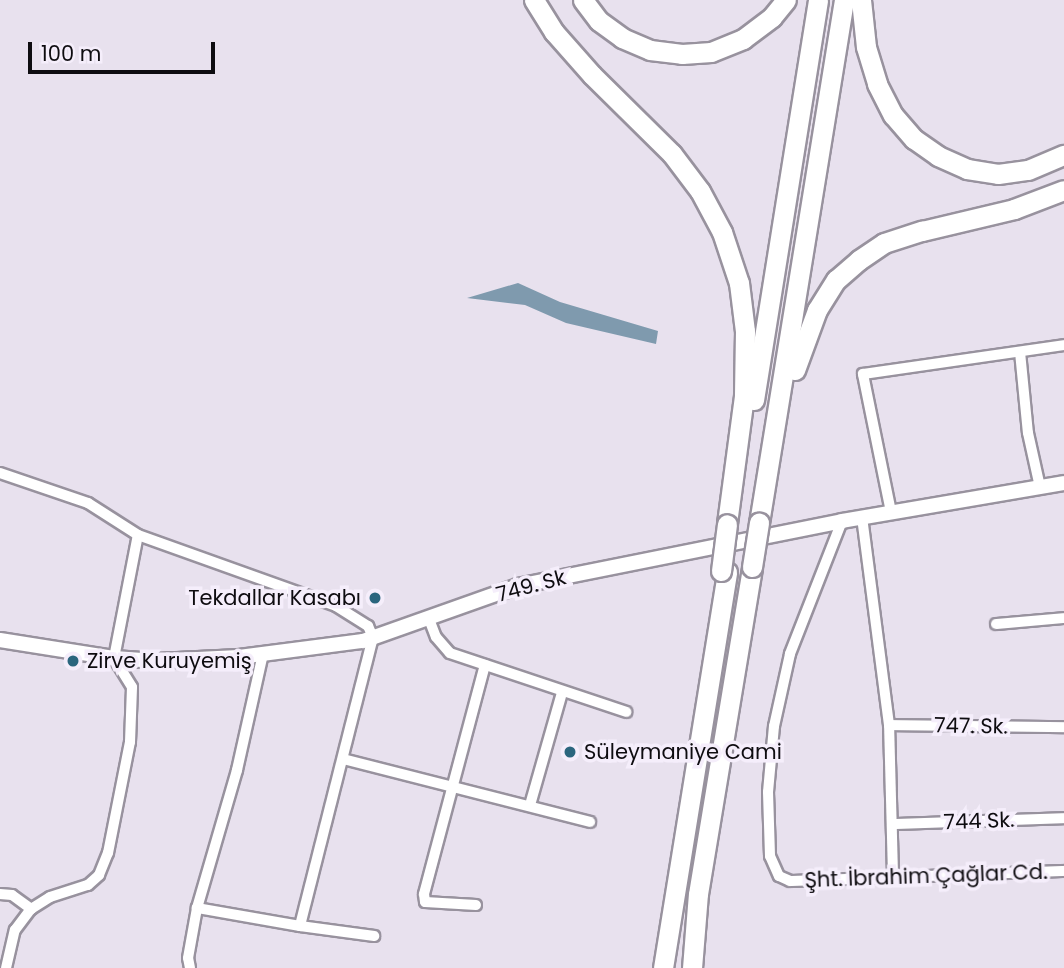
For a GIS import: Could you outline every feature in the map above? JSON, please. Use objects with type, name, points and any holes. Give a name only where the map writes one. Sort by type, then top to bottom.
[{"type":"highway","points":[[534,0],[554,32],[592,75],[672,154],[700,191],[722,232],[739,283],[745,331],[744,396],[730,525],[663,968]]},
{"type":"highway","points":[[583,0],[599,21],[622,38],[650,50],[682,54],[711,52],[743,39],[772,17],[786,0]]},
{"type":"highway","points":[[730,525],[818,0]]},
{"type":"highway","points":[[692,968],[698,894],[844,0]]},
{"type":"highway","points":[[861,0],[866,47],[877,84],[893,115],[914,139],[938,156],[967,169],[998,174],[1028,170],[1064,155]]},
{"type":"highway","points":[[760,517],[801,346],[817,310],[836,280],[884,243],[1014,209],[1064,190]]},
{"type":"street","points":[[891,512],[863,374],[1064,345]]},
{"type":"street","points":[[1020,352],[1028,433],[1040,486]]},
{"type":"street","points":[[0,472],[88,503],[138,535],[336,606],[368,626],[373,637],[300,926]]},
{"type":"street","name":"749. Sk","points":[[0,640],[114,658],[156,661],[263,654],[373,637],[518,586],[862,517],[1064,483]]},
{"type":"street","points":[[862,517],[889,730],[894,824],[893,875]]},
{"type":"street","name":"Şht. İbrahim Çağlar Cd.","points":[[842,521],[790,654],[774,726],[768,792],[770,856],[779,876],[790,881],[893,875],[1064,871]]},
{"type":"street","points":[[6,968],[15,930],[31,909],[50,897],[88,886],[99,876],[108,853],[130,742],[132,687],[114,658],[138,535]]},
{"type":"street","points":[[996,624],[1064,618]]},
{"type":"street","points":[[429,619],[436,637],[450,653],[562,693],[626,712]]},
{"type":"street","points":[[190,968],[188,958],[197,908],[237,770],[263,654]]},
{"type":"street","points":[[476,905],[425,902],[424,894],[485,665]]},
{"type":"street","points":[[530,805],[562,693]]},
{"type":"street","name":"747. Sk.","points":[[889,730],[1064,727]]},
{"type":"street","points":[[343,758],[590,822]]},
{"type":"street","name":"744 Sk.","points":[[894,824],[1064,818]]},
{"type":"street","points":[[0,894],[12,895],[31,909]]},
{"type":"street","points":[[197,908],[374,936]]},
{"type":"water","points":[[518,283],[560,302],[658,331],[656,344],[566,323],[525,305],[467,298]]},
{"type":"place","name":"Tekdallar Kasabı","points":[[375,598]]},
{"type":"place","name":"Zirve Kuruyemiş","points":[[73,661]]},
{"type":"place","name":"Süleymaniye Cami","points":[[570,752]]}]
